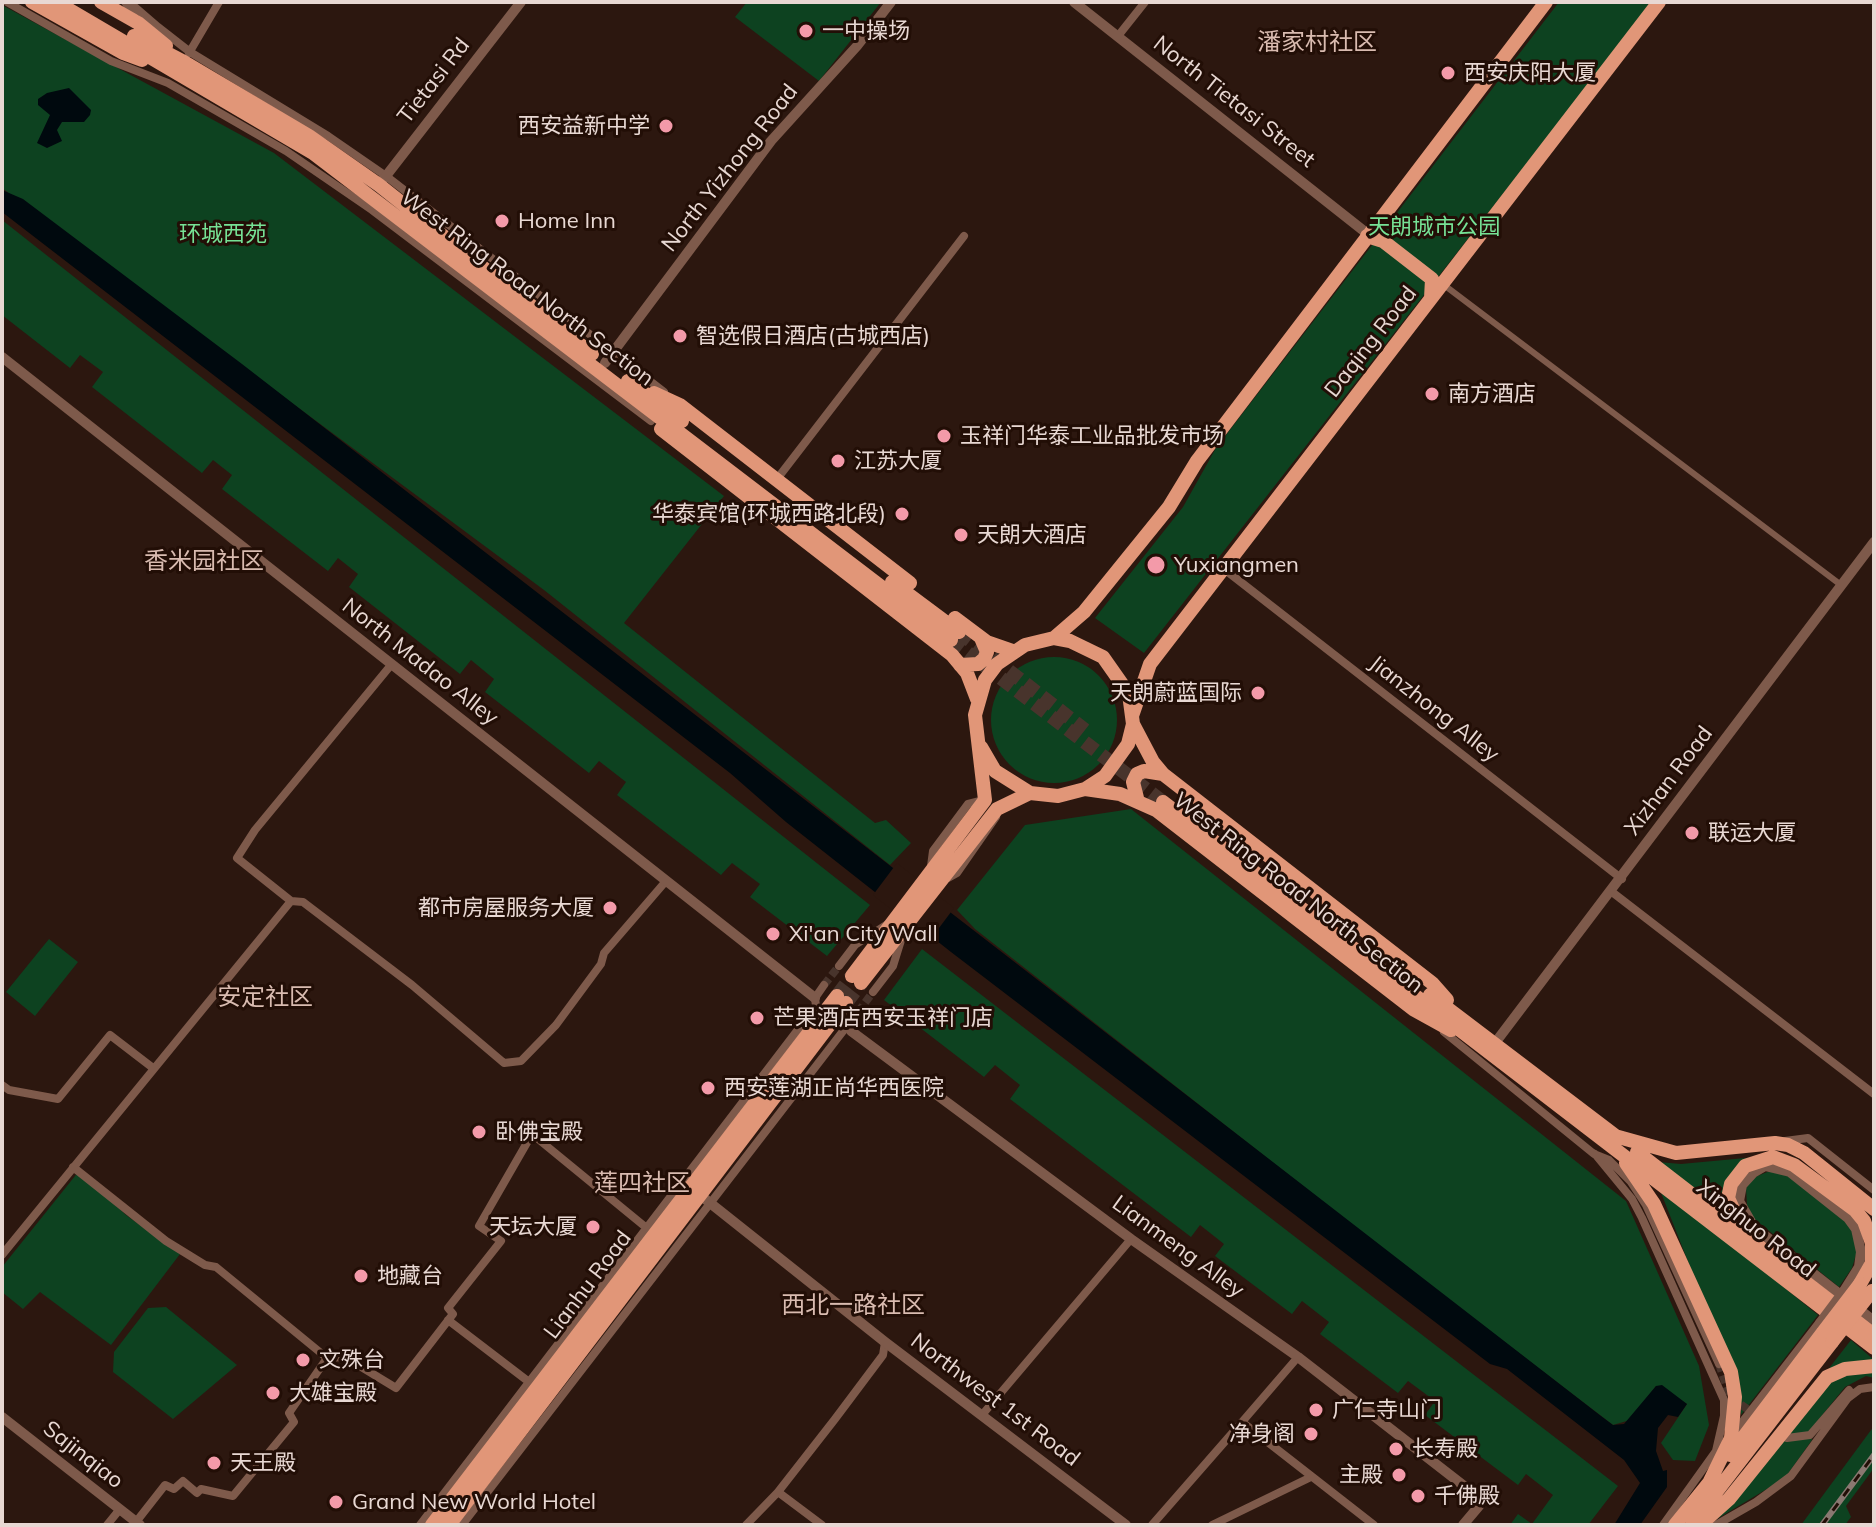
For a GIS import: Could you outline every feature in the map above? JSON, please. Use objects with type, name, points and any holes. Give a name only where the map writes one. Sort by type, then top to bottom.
[{"type":"main road","points":[[32,2],[123,53],[180,67]]},
{"type":"main road","name":"West Ring Road North Section","points":[[56,2],[309,136],[382,180],[609,358],[628,387]]},
{"type":"main road","name":"West Ring Road North Section","points":[[74,2],[313,153],[955,636]]},
{"type":"main road","points":[[987,810],[975,715],[977,699],[997,664],[1013,651],[1054,638],[1084,612],[1169,507],[1197,461],[1546,2]]},
{"type":"main road","name":"Daqing Road","points":[[1132,720],[1150,664],[1659,2]]},
{"type":"main road","points":[[105,3],[138,23],[180,67]]},
{"type":"main road","points":[[1371,231],[1384,232],[1441,275],[1453,272]]},
{"type":"main road","points":[[1371,231],[1432,279],[1434,291],[1427,306]]},
{"type":"main road","points":[[628,387],[680,405],[981,638],[1013,651]]},
{"type":"main road","points":[[628,387],[651,421],[952,655],[977,699]]},
{"type":"main road","points":[[960,665],[978,664],[984,659],[987,652],[981,638]]},
{"type":"main road","points":[[981,747],[1006,780],[1030,793],[1058,796],[1085,789],[1105,776],[1121,758],[1132,720],[1129,694],[1123,679],[1103,657],[1088,647],[1054,638]]},
{"type":"main road","name":"West Ring Road North Section","points":[[1132,720],[1153,762],[1163,774],[1432,983],[1463,1018]]},
{"type":"main road","points":[[1138,802],[1133,782],[1137,774],[1144,771],[1163,774]]},
{"type":"main road","name":"West Ring Road North Section","points":[[1085,789],[1120,794],[1156,810],[1427,1019],[1479,1044]]},
{"type":"main road","points":[[862,984],[899,925],[987,810],[1030,793]]},
{"type":"main road","name":"West Ring Road North Section","points":[[1165,798],[1463,1018],[1613,1140],[1584,1124],[1479,1044],[1165,798]]},
{"type":"main road","name":"Lianhu Road","points":[[449,1525],[847,1003]]},
{"type":"main road","points":[[1613,1140],[1676,1153],[1775,1143],[1804,1153],[1874,1209]]},
{"type":"main road","points":[[1613,1140],[1654,1204],[1731,1372],[1735,1397],[1731,1438],[1711,1479]]},
{"type":"main road","name":"Xinghuo Road","points":[[1613,1140],[1744,1233],[1874,1335]]},
{"type":"main road","name":"Xinghuo Road","points":[[1613,1140],[1874,1348]]},
{"type":"main road","points":[[1675,1525],[1825,1332],[1869,1287],[1872,1243],[1864,1221],[1855,1210],[1794,1165],[1773,1157],[1745,1166],[1731,1184],[1728,1198],[1744,1233]]},
{"type":"main road","name":"Lianhu Road","points":[[432,1525],[533,1385],[651,1231],[700,1196]]},
{"type":"main road","points":[[1696,1523],[1825,1332]]},
{"type":"main road","points":[[1696,1523],[1729,1499],[1827,1377],[1845,1369],[1874,1366]]},
{"type":"street","points":[[7,2],[125,68],[180,67]]},
{"type":"street","points":[[127,2],[138,23],[158,27]]},
{"type":"street","points":[[127,2],[158,27],[180,67],[268,139],[327,178],[651,421]]},
{"type":"street","points":[[180,67],[219,2]]},
{"type":"street","name":"Tietasi Rd","points":[[382,180],[521,2]]},
{"type":"street","name":"North Yizhong Road","points":[[609,358],[771,141],[857,46],[891,2]]},
{"type":"street","name":"North Tietasi Street","points":[[1074,2],[1371,231]]},
{"type":"street","points":[[1118,36],[1145,2]]},
{"type":"street","points":[[777,479],[964,236]]},
{"type":"street","points":[[1444,285],[1841,585]]},
{"type":"street","name":"North Madao Alley","points":[[2,357],[815,998]]},
{"type":"street","points":[[609,358],[680,405]]},
{"type":"street","name":"Xizhan Road","points":[[1495,1043],[1874,542]]},
{"type":"street","name":"Jianzhong Alley","points":[[1224,569],[1622,879]]},
{"type":"street","points":[[391,665],[255,830],[237,858],[291,901],[303,902],[412,985],[504,1063],[521,1061],[556,1025],[601,964],[604,953],[666,881]]},
{"type":"street","points":[[935,878],[957,873],[996,822],[987,810]]},
{"type":"street","points":[[1612,892],[1874,1094]]},
{"type":"street","points":[[2,1255],[291,901]]},
{"type":"street","points":[[839,966],[855,945],[899,925]]},
{"type":"street","points":[[73,1167],[166,1241],[205,1265],[216,1267],[327,1358],[345,1357],[396,1388],[453,1314],[448,1308],[501,1241],[479,1226],[532,1134],[651,1231],[816,1006],[815,998],[824,985]]},
{"type":"street","points":[[462,1525],[700,1196],[851,1027],[847,1003]]},
{"type":"street","points":[[1427,1019],[1556,1120],[1594,1154],[1632,1199],[1720,1385],[1724,1416],[1711,1479]]},
{"type":"street","name":"Lianmeng Alley","points":[[851,1027],[1131,1239],[1298,1357],[1479,1500],[1479,1506],[1463,1525]]},
{"type":"street","points":[[2,1085],[9,1090],[58,1099],[110,1035],[153,1068]]},
{"type":"street","points":[[1556,1120],[1584,1124]]},
{"type":"street","points":[[1775,1143],[1808,1138],[1874,1190]]},
{"type":"street","points":[[1594,1154],[1609,1160],[1646,1205],[1719,1364]]},
{"type":"street","points":[[1731,1438],[1825,1332],[1844,1291],[1859,1267],[1861,1252],[1860,1240],[1848,1218],[1790,1172],[1765,1166],[1753,1173],[1742,1185],[1739,1201],[1754,1227],[1874,1321]]},
{"type":"street","name":"Northwest 1st Road","points":[[700,1196],[885,1342],[1126,1525]]},
{"type":"street","points":[[982,1415],[1131,1239]]},
{"type":"street","points":[[420,1525],[533,1385],[448,1320]]},
{"type":"street","points":[[746,1525],[778,1492],[883,1355],[885,1342]]},
{"type":"street","points":[[1152,1525],[1298,1357]]},
{"type":"street","points":[[138,1523],[165,1485],[174,1489],[183,1481],[197,1493],[201,1489],[233,1496],[294,1422],[289,1413],[327,1358]]},
{"type":"street","points":[[1787,1438],[1810,1435],[1840,1397],[1853,1387],[1874,1384]]},
{"type":"street","points":[[1716,1525],[1756,1502],[1791,1476],[1848,1398],[1874,1384]]},
{"type":"street","name":"Sajinqiao","points":[[2,1417],[138,1523]]},
{"type":"street","points":[[1242,1422],[1374,1525]]},
{"type":"street","points":[[1663,1525],[1716,1451]]},
{"type":"street","points":[[1212,1525],[1311,1477]]},
{"type":"street","points":[[778,1492],[818,1524]]},
{"type":"street","points":[[107,1525],[120,1509]]},
{"type":"green space","name":"一中操场","points":[[747,2],[881,2],[819,81],[735,17]]},
{"type":"green space","name":"天朗城市公园","points":[[1559,2],[1653,2],[1144,653],[1095,618],[1183,507],[1216,448]]},
{"type":"green space","name":"环城西苑","points":[[2,5],[274,153],[724,496],[624,623],[875,823],[886,820],[911,843],[890,865],[544,590],[2,188]]},
{"type":"green space","points":[[2,220],[870,905],[827,956],[750,897],[760,884],[732,863],[721,875],[617,795],[626,782],[599,761],[589,773],[485,692],[494,679],[471,660],[460,674],[349,587],[358,574],[338,558],[328,571],[222,489],[232,475],[213,460],[202,473],[92,387],[103,372],[80,355],[70,368],[2,315]]},
{"type":"green space","points":[[1054,657],[1078,662],[1098,676],[1112,696],[1117,720],[1112,744],[1098,764],[1078,778],[1054,783],[1030,778],[1010,764],[996,744],[991,720],[996,696],[1010,676],[1030,662]]},
{"type":"green space","points":[[1131,809],[1626,1201],[1699,1366],[1709,1425],[1695,1461],[1673,1460],[1661,1443],[1687,1404],[1656,1386],[1630,1420],[1613,1425],[975,929],[957,910],[1025,825]]},
{"type":"green space","points":[[49,939],[78,962],[35,1016],[6,992]]},
{"type":"green space","points":[[922,949],[1618,1486],[1588,1525],[1510,1525],[1518,1514],[1532,1524],[1553,1495],[1526,1474],[1518,1485],[1425,1415],[1435,1401],[1408,1381],[1398,1393],[1320,1334],[1329,1322],[1302,1301],[1292,1314],[1215,1256],[1224,1244],[1200,1225],[1191,1237],[1010,1099],[1020,1085],[995,1065],[984,1077],[884,1000]]},
{"type":"green space","points":[[1767,1156],[1728,1178],[1721,1194],[1726,1214],[1658,1162],[1681,1164]]},
{"type":"green space","points":[[79,1171],[126,1215],[180,1254],[111,1345],[40,1292],[23,1309],[2,1292],[2,1267]]},
{"type":"green space","points":[[1770,1171],[1788,1176],[1846,1222],[1855,1234],[1858,1248],[1852,1268],[1839,1287],[1753,1218],[1747,1205],[1746,1188],[1752,1178]]},
{"type":"green space","points":[[1658,1185],[1818,1315],[1741,1415],[1741,1397]]},
{"type":"green space","points":[[166,1307],[237,1365],[173,1419],[113,1372],[114,1352],[148,1308]]},
{"type":"green space","points":[[1851,1340],[1874,1360],[1874,1378],[1866,1376],[1845,1387],[1811,1429],[1812,1440],[1785,1478],[1707,1525]]},
{"type":"green space","points":[[1874,1426],[1874,1468],[1846,1506],[1851,1517],[1845,1525],[1801,1525]]},
{"type":"shaded area","points":[[69,88],[91,110],[90,115],[84,122],[62,122],[57,130],[62,141],[47,148],[37,143],[50,115],[38,105],[38,99],[47,93]]},
{"type":"shaded area","points":[[2,190],[23,199],[242,364],[1613,1425],[1624,1424],[1656,1386],[1662,1385],[1687,1404],[1678,1417],[1668,1415],[1658,1428],[1656,1451],[1663,1471],[1667,1470],[1667,1487],[1640,1525],[1614,1525],[1640,1483],[1624,1460],[1507,1369],[1490,1364],[951,952],[786,822],[730,773],[2,212]]},
{"type":"pier","points":[[897,863],[954,908],[930,940],[873,895]]},
{"type":"tunnel","points":[[959,632],[1085,730]]},
{"type":"tunnel","points":[[951,640],[1163,802]]},
{"type":"tunnel","points":[[824,985],[839,966]]},
{"type":"tunnel","points":[[837,996],[852,976]]},
{"type":"tunnel","points":[[846,1003],[861,983]]},
{"type":"tunnel","points":[[858,1012],[873,992]]},
{"type":"tunnel","points":[[1719,1364],[1730,1397],[1753,1413]]},
{"type":"railway","points":[[1822,1525],[1874,1455]]},
{"type":"place","name":"一中操场","points":[[806,31]]},
{"type":"place","name":"西安庆阳大厦","points":[[1448,73]]},
{"type":"place","name":"西安益新中学","points":[[666,126]]},
{"type":"place","name":"Home Inn","points":[[502,221]]},
{"type":"place","name":"智选假日酒店(古城西店)","points":[[680,336]]},
{"type":"place","name":"南方酒店","points":[[1432,394]]},
{"type":"place","name":"玉祥门华泰工业品批发市场","points":[[944,436]]},
{"type":"place","name":"江苏大厦","points":[[838,461]]},
{"type":"place","name":"华泰宾馆(环城西路北段)","points":[[902,514]]},
{"type":"place","name":"天朗大酒店","points":[[961,535]]},
{"type":"place","name":"Yuxiangmen","points":[[1156,565]]},
{"type":"place","name":"天朗蔚蓝国际","points":[[1258,693]]},
{"type":"place","name":"联运大厦","points":[[1692,833]]},
{"type":"place","name":"都市房屋服务大厦","points":[[610,908]]},
{"type":"place","name":"Xi'an City Wall","points":[[773,934]]},
{"type":"place","name":"芒果酒店西安玉祥门店","points":[[757,1018]]},
{"type":"place","name":"西安莲湖正尚华西医院","points":[[708,1088]]},
{"type":"place","name":"卧佛宝殿","points":[[479,1132]]},
{"type":"place","name":"天坛大厦","points":[[593,1227]]},
{"type":"place","name":"地藏台","points":[[361,1276]]},
{"type":"place","name":"文殊台","points":[[303,1360]]},
{"type":"place","name":"大雄宝殿","points":[[273,1393]]},
{"type":"place","name":"广仁寺山门","points":[[1316,1410]]},
{"type":"place","name":"净身阁","points":[[1311,1434]]},
{"type":"place","name":"长寿殿","points":[[1396,1449]]},
{"type":"place","name":"天王殿","points":[[214,1463]]},
{"type":"place","name":"主殿","points":[[1399,1475]]},
{"type":"place","name":"千佛殿","points":[[1418,1496]]},
{"type":"place","name":"Grand New World Hotel","points":[[336,1502]]},
{"type":"district","name":"潘家村社区","points":[[1317,43]]},
{"type":"district","name":"香米园社区","points":[[204,562]]},
{"type":"district","name":"安定社区","points":[[265,998]]},
{"type":"district","name":"莲四社区","points":[[642,1184]]},
{"type":"district","name":"西北一路社区","points":[[853,1306]]}]
